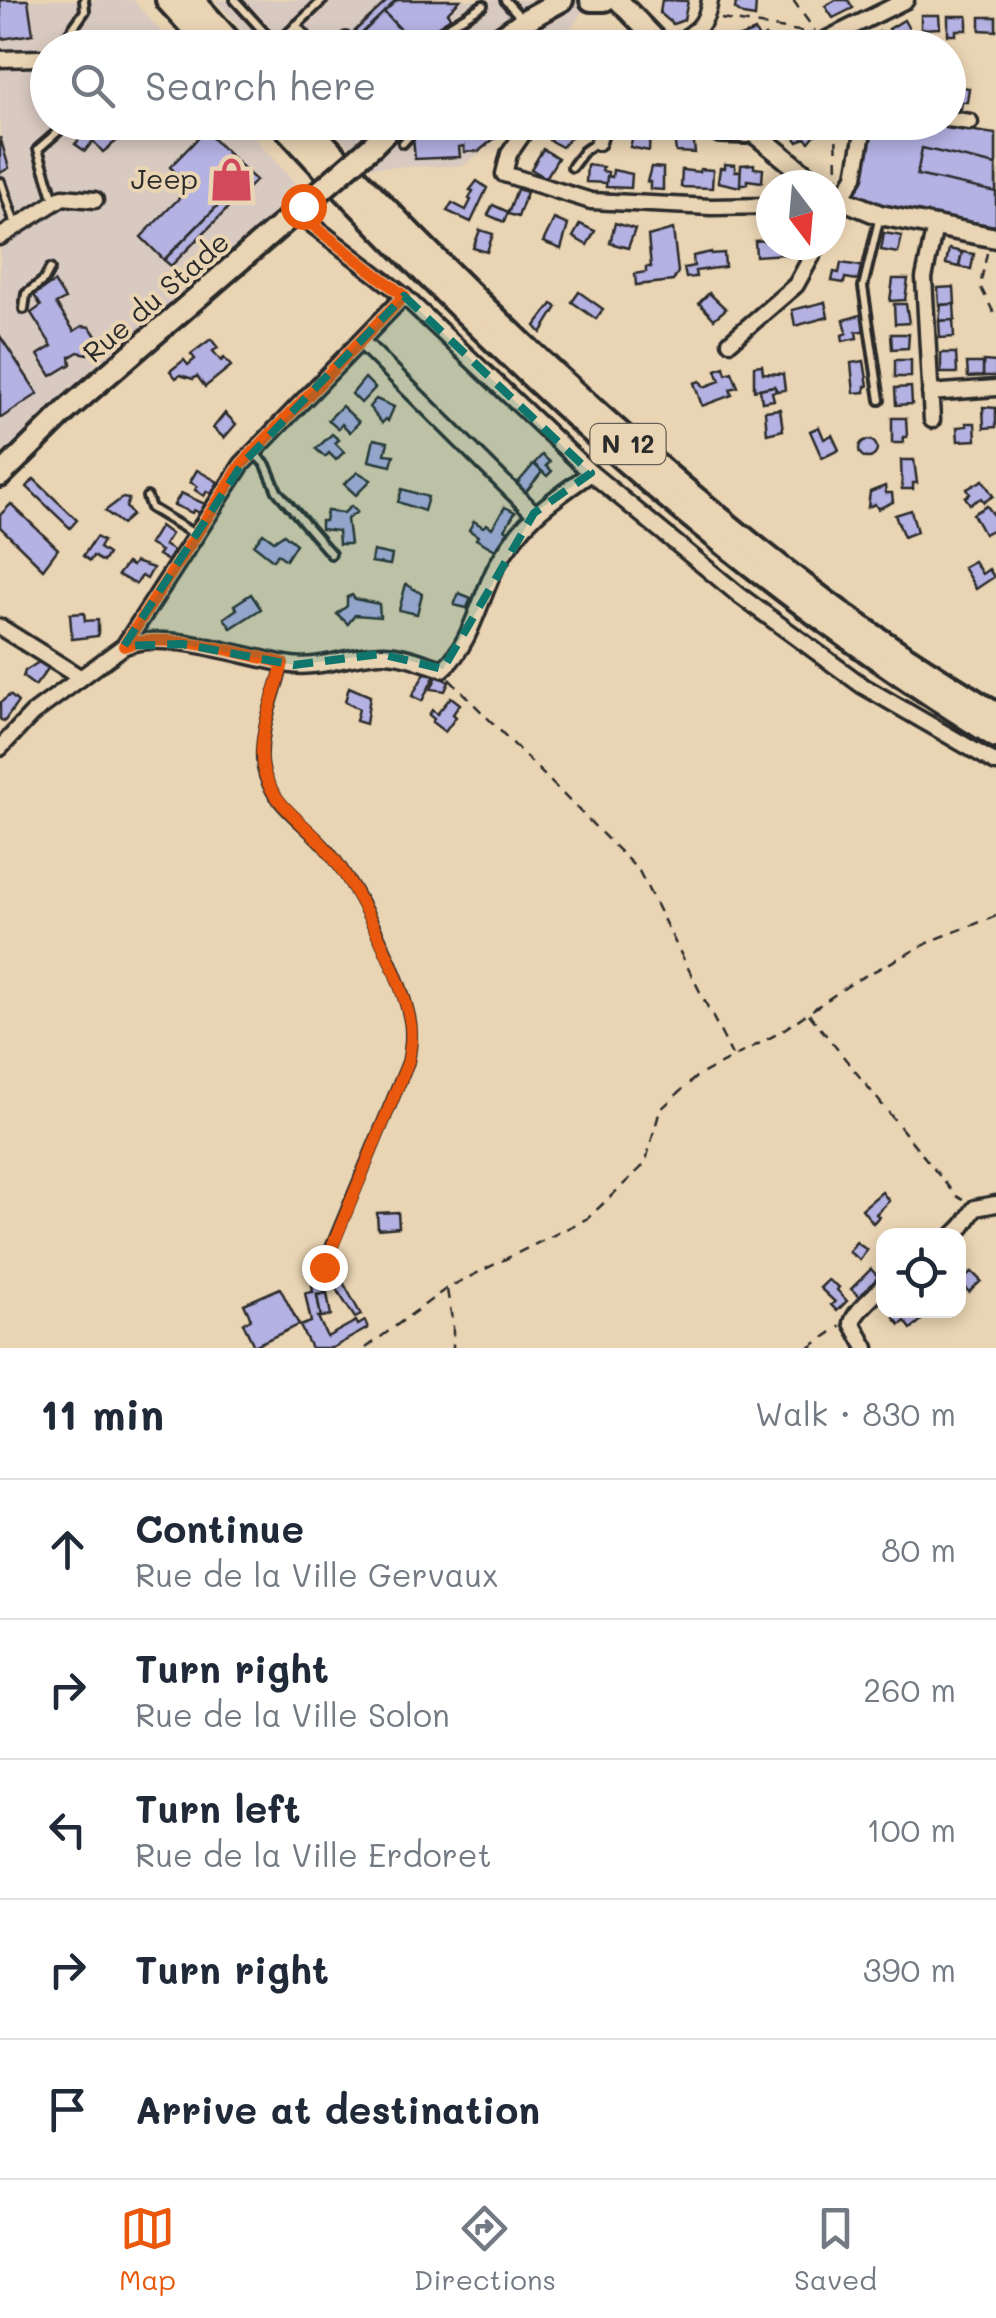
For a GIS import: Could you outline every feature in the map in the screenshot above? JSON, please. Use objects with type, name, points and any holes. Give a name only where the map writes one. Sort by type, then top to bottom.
[{"type":"highway","points":[[168,0],[196,30]]},
{"type":"highway","points":[[192,0],[219,30]]},
{"type":"highway","name":"N 12","points":[[298,140],[474,324],[617,456],[788,595],[996,736]]},
{"type":"highway","name":"N 12","points":[[320,140],[437,263],[635,450],[828,604],[996,715]]},
{"type":"main road","points":[[518,30],[562,0]]},
{"type":"main road","points":[[591,0],[605,0]]},
{"type":"main road","name":"Rue du Stade","points":[[0,476],[69,408],[372,146],[384,140]]},
{"type":"street","points":[[618,0],[648,30]]},
{"type":"street","points":[[697,30],[708,18],[710,0]]},
{"type":"street","points":[[845,30],[906,0]]},
{"type":"street","points":[[0,59],[30,56]]},
{"type":"street","points":[[966,121],[970,122]]},
{"type":"street","points":[[519,140],[509,154],[504,174],[591,201],[756,206]]},
{"type":"street","points":[[768,140],[801,170]]},
{"type":"street","points":[[846,187],[855,176],[862,140]]},
{"type":"street","points":[[0,237],[63,197],[95,200]]},
{"type":"street","points":[[846,206],[993,238]]},
{"type":"street","points":[[300,209],[404,296],[591,473],[726,584],[863,686],[996,764]]},
{"type":"street","points":[[932,420],[924,278],[934,226]]},
{"type":"street","points":[[730,342],[796,285],[810,260]]},
{"type":"street","points":[[124,646],[242,464],[404,296]]},
{"type":"street","points":[[361,341],[534,513]]},
{"type":"street","points":[[930,392],[996,388]]},
{"type":"street","points":[[0,748],[32,714],[124,646],[140,640],[294,666],[345,662],[380,654],[442,669],[462,644],[499,562],[534,513],[591,473]]},
{"type":"street","points":[[0,628],[80,678]]},
{"type":"street","points":[[961,1228],[974,1208],[996,1204]]},
{"type":"street","points":[[866,1348],[852,1324],[853,1317],[876,1294]]},
{"type":"lane","points":[[72,30],[85,11],[84,0]]},
{"type":"lane","points":[[235,0],[262,30]]},
{"type":"lane","points":[[291,30],[323,0]]},
{"type":"lane","points":[[504,0],[513,30]]},
{"type":"lane","points":[[444,30],[483,5]]},
{"type":"lane","points":[[296,25],[301,30]]},
{"type":"lane","points":[[48,140],[38,149],[55,202]]},
{"type":"lane","points":[[572,168],[584,150],[598,142]]},
{"type":"lane","points":[[0,182],[16,227]]},
{"type":"lane","points":[[880,215],[863,287],[880,400]]},
{"type":"lane","points":[[24,309],[26,294],[44,280],[50,269]]},
{"type":"lane","points":[[254,452],[266,465],[277,491],[331,554]]},
{"type":"lane","points":[[147,497],[151,508],[196,534]]},
{"type":"lane","points":[[283,663],[262,746],[264,769],[281,804],[326,848],[356,894],[404,999],[412,1032],[402,1078],[324,1267]]},
{"type":"path","points":[[793,0],[815,30]]},
{"type":"path","points":[[708,18],[790,30]]},
{"type":"path","points":[[834,170],[835,140]]},
{"type":"path","points":[[993,238],[980,286],[996,317]]},
{"type":"path","points":[[442,669],[460,692],[640,871],[732,1056]]},
{"type":"path","points":[[366,1348],[447,1288],[588,1218],[645,1164],[660,1110],[696,1077],[777,1034],[855,982],[936,939],[996,916]]},
{"type":"path","points":[[808,1013],[955,1194],[974,1208]]},
{"type":"path","points":[[447,1288],[453,1348]]},
{"type":"path","points":[[809,1348],[839,1327],[852,1324]]},
{"type":"highlighted area","points":[[404,296],[591,473],[534,513],[443,669],[381,654],[294,665],[182,644],[124,646],[242,464]]},
{"type":"shaded area","points":[[0,0],[133,0],[160,30],[30,30],[30,140],[256,140],[318,209],[77,411],[0,486]]},
{"type":"shaded area","points":[[215,0],[589,0],[571,30],[242,30]]},
{"type":"shaded area","points":[[343,140],[497,140],[463,166],[368,167]]},
{"type":"building","points":[[0,0],[28,0],[30,34],[2,39]]},
{"type":"building","points":[[388,0],[397,0],[365,30],[356,30]]},
{"type":"building","points":[[397,0],[460,0],[447,13],[451,18],[438,30],[402,30],[384,12]]},
{"type":"building","points":[[662,0],[688,1],[684,20],[673,24],[660,13]]},
{"type":"building","points":[[836,0],[848,0],[853,8],[833,18],[825,6]]},
{"type":"building","points":[[756,2],[755,17],[735,9],[736,3]]},
{"type":"building","points":[[384,12],[400,30],[365,30]]},
{"type":"building","points":[[921,15],[939,15],[940,28],[921,29]]},
{"type":"building","points":[[948,16],[967,16],[967,30],[948,30]]},
{"type":"building","points":[[980,17],[996,17],[996,31],[980,30]]},
{"type":"building","points":[[904,20],[909,30],[890,30]]},
{"type":"building","points":[[966,130],[996,134],[996,226],[884,208],[853,193],[867,140],[966,140]]},
{"type":"building","points":[[0,137],[9,168],[0,173]]},
{"type":"building","points":[[79,140],[118,140],[103,152],[93,141],[85,151],[75,144]]},
{"type":"building","points":[[196,140],[214,140],[249,174],[164,260],[141,237],[190,187],[170,167]]},
{"type":"building","points":[[413,140],[493,140],[479,151],[464,152],[464,146],[459,147],[460,157],[415,159]]},
{"type":"building","points":[[549,140],[568,140],[562,147]]},
{"type":"building","points":[[632,140],[650,140],[649,151],[630,147]]},
{"type":"building","points":[[674,140],[694,140],[695,153],[676,152]]},
{"type":"building","points":[[922,148],[996,165],[996,192],[917,175]]},
{"type":"building","points":[[543,149],[558,158],[546,178],[531,169]]},
{"type":"building","points":[[725,164],[735,165],[735,171],[741,171],[740,187],[718,182],[720,168],[725,168]]},
{"type":"building","points":[[754,164],[754,168],[763,170],[756,170],[756,181],[740,184],[741,165]]},
{"type":"building","points":[[587,165],[603,167],[602,171],[608,172],[607,183],[586,182]]},
{"type":"building","points":[[651,167],[663,168],[663,190],[650,189],[647,182]]},
{"type":"building","points":[[613,170],[632,174],[631,188],[606,187],[607,176],[612,177]]},
{"type":"building","points":[[682,170],[713,170],[712,188],[681,187]]},
{"type":"building","points":[[249,174],[256,180],[171,266],[164,260]]},
{"type":"building","points":[[477,181],[487,188],[471,222],[447,211],[452,203],[466,210],[473,191],[470,190]]},
{"type":"building","points":[[517,189],[527,192],[518,217],[508,214]]},
{"type":"building","points":[[493,205],[508,212],[504,222],[488,215]]},
{"type":"building","points":[[554,219],[568,225],[561,249],[543,242]]},
{"type":"building","points":[[615,223],[635,229],[628,248],[610,243]]},
{"type":"building","points":[[580,224],[595,231],[587,245],[573,237]]},
{"type":"building","points":[[673,229],[678,272],[673,281],[636,285],[635,274],[651,267],[648,236]]},
{"type":"building","points":[[480,230],[493,234],[487,252],[473,248]]},
{"type":"building","points":[[884,233],[902,236],[898,253],[881,250]]},
{"type":"building","points":[[949,249],[962,252],[959,267],[946,264]]},
{"type":"building","points":[[962,252],[974,254],[971,269],[959,267]]},
{"type":"building","points":[[724,253],[725,267],[695,271],[696,277],[686,278],[684,268],[694,266],[693,256]]},
{"type":"building","points":[[841,263],[861,266],[858,280],[832,281]]},
{"type":"building","points":[[893,279],[908,279],[905,300],[890,301]]},
{"type":"building","points":[[54,282],[65,299],[56,304],[74,331],[90,327],[96,336],[87,354],[78,352],[70,357],[71,364],[51,376],[38,355],[52,346],[31,313],[41,306],[34,295]]},
{"type":"building","points":[[954,287],[955,304],[939,305],[938,288]]},
{"type":"building","points":[[579,292],[603,309],[596,319],[572,302]]},
{"type":"building","points":[[709,293],[726,309],[714,319],[699,303]]},
{"type":"building","points":[[825,302],[828,317],[795,326],[792,310]]},
{"type":"building","points":[[552,304],[557,307],[541,333],[535,326]]},
{"type":"building","points":[[894,304],[906,304],[909,323],[895,324]]},
{"type":"building","points":[[954,304],[955,320],[939,321],[941,305]]},
{"type":"building","points":[[863,314],[867,330],[856,332],[857,338],[843,341],[842,335],[847,333],[844,320]]},
{"type":"building","points":[[953,320],[954,337],[940,338],[939,321]]},
{"type":"building","points":[[891,334],[909,334],[908,348],[892,349]]},
{"type":"building","points":[[0,336],[38,394],[1,418],[0,417]]},
{"type":"building","points":[[211,339],[218,348],[213,351],[231,366],[205,387],[197,376],[176,378],[170,371],[184,360],[188,365],[195,359],[191,354]]},
{"type":"building","points":[[941,353],[956,353],[957,373],[941,373]]},
{"type":"building","points":[[895,360],[911,360],[911,377],[895,377]]},
{"type":"building","points":[[864,361],[868,386],[865,392],[854,393],[851,363]]},
{"type":"building","points":[[983,361],[996,362],[996,376],[983,376]]},
{"type":"building","points":[[967,363],[983,363],[983,376],[968,377]]},
{"type":"building","points":[[762,365],[763,373],[783,374],[785,390],[777,391],[774,386],[754,390],[754,366]]},
{"type":"building","points":[[724,367],[726,374],[732,372],[738,387],[730,389],[732,395],[702,406],[694,383],[700,381],[704,387],[720,381],[716,370]]},
{"type":"building","points":[[365,378],[375,388],[361,403],[352,394]]},
{"type":"building","points":[[774,386],[774,400],[762,402],[760,389]]},
{"type":"building","points":[[911,387],[912,404],[896,405],[895,388]]},
{"type":"building","points":[[376,399],[394,407],[388,421],[382,423],[369,407]]},
{"type":"building","points":[[342,406],[359,422],[350,432],[342,424],[338,429],[328,420]]},
{"type":"building","points":[[983,407],[996,408],[996,427],[984,428]]},
{"type":"building","points":[[780,409],[783,430],[767,434],[765,411]]},
{"type":"building","points":[[225,413],[236,424],[224,438],[213,428]]},
{"type":"building","points":[[892,418],[906,418],[907,437],[903,437],[903,443],[892,443]]},
{"type":"building","points":[[966,423],[975,423],[976,440],[958,441],[957,427],[967,426]]},
{"type":"building","points":[[819,427],[824,439],[832,435],[839,450],[822,458],[810,431]]},
{"type":"building","points":[[332,434],[344,452],[336,460],[316,449]]},
{"type":"building","points":[[374,439],[388,442],[385,454],[394,455],[391,466],[369,461]]},
{"type":"building","points":[[868,440],[877,449],[868,458],[859,449]]},
{"type":"building","points":[[542,455],[550,462],[546,466],[552,471],[547,476],[534,464]]},
{"type":"building","points":[[901,460],[914,460],[917,483],[913,483],[913,489],[902,489]]},
{"type":"building","points":[[534,464],[542,472],[525,493],[516,485]]},
{"type":"building","points":[[197,470],[218,482],[211,494],[207,491],[204,496],[190,482]]},
{"type":"building","points":[[358,472],[371,480],[356,495],[344,484]]},
{"type":"building","points":[[34,479],[77,520],[70,528],[27,487]]},
{"type":"building","points":[[983,480],[993,496],[970,504],[965,497],[970,494],[967,489]]},
{"type":"building","points":[[885,486],[886,493],[892,493],[893,502],[878,509],[875,504],[868,507],[870,492]]},
{"type":"building","points":[[402,489],[428,497],[424,511],[398,502]]},
{"type":"building","points":[[181,493],[205,504],[200,513],[174,505]]},
{"type":"building","points":[[122,498],[129,499],[126,507],[132,515],[122,524],[105,511]]},
{"type":"building","points":[[11,504],[58,549],[43,569],[0,527],[0,515]]},
{"type":"building","points":[[351,506],[357,512],[347,519],[350,544],[339,544],[338,531],[321,529],[321,521],[325,521],[327,511],[344,513]]},
{"type":"building","points":[[987,506],[996,518],[996,528],[984,534],[973,514]]},
{"type":"building","points":[[505,507],[515,512],[505,529],[511,533],[501,553],[476,539],[478,536],[469,530],[474,521],[492,528]]},
{"type":"building","points":[[911,510],[917,532],[904,537],[895,515]]},
{"type":"building","points":[[160,526],[171,534],[164,545],[174,551],[168,561],[149,544]]},
{"type":"building","points":[[263,533],[274,541],[284,534],[296,544],[286,560],[278,554],[273,560],[254,545]]},
{"type":"building","points":[[96,537],[103,541],[99,548],[108,554],[103,562],[83,556]]},
{"type":"building","points":[[373,551],[392,555],[390,565],[371,562]]},
{"type":"building","points":[[974,561],[982,574],[989,569],[994,577],[976,589],[963,567]]},
{"type":"building","points":[[135,562],[153,568],[147,579],[142,576],[136,584],[118,575],[127,563],[132,566]]},
{"type":"building","points":[[406,584],[422,594],[417,614],[399,610]]},
{"type":"building","points":[[459,593],[471,598],[467,608],[454,605]]},
{"type":"building","points":[[251,594],[261,609],[231,628],[224,618],[237,609],[234,605]]},
{"type":"building","points":[[352,595],[379,604],[380,617],[355,615],[348,624],[337,614]]},
{"type":"building","points":[[84,613],[85,621],[98,620],[98,636],[72,639],[70,614]]},
{"type":"building","points":[[42,660],[50,666],[35,686],[23,677],[25,671]]},
{"type":"building","points":[[426,671],[435,675],[422,701],[412,696]]},
{"type":"building","points":[[437,676],[449,682],[445,691],[431,689]]},
{"type":"building","points":[[349,687],[370,696],[366,724],[356,721],[359,709],[345,702]]},
{"type":"building","points":[[10,695],[18,702],[4,722],[0,719],[0,703]]},
{"type":"building","points":[[451,697],[460,704],[445,732],[429,715],[432,710],[437,714]]},
{"type":"building","points":[[882,1192],[889,1201],[873,1223],[862,1209]]},
{"type":"building","points":[[398,1212],[399,1227],[378,1229],[377,1213]]},
{"type":"building","points":[[856,1242],[867,1250],[860,1260],[849,1252]]},
{"type":"building","points":[[871,1269],[876,1275],[872,1285],[876,1289],[868,1298],[851,1289]]},
{"type":"building","points":[[972,1272],[981,1281],[969,1292],[966,1277]]},
{"type":"building","points":[[828,1280],[839,1287],[837,1290],[847,1301],[837,1311],[831,1305],[835,1302],[820,1288]]},
{"type":"building","points":[[343,1282],[361,1315],[355,1318],[333,1284]]},
{"type":"building","points":[[325,1283],[327,1293],[317,1295],[318,1317],[327,1337],[356,1321],[358,1325],[365,1321],[368,1328],[332,1348],[311,1348],[300,1326],[311,1322],[305,1293],[313,1292],[312,1285]]},
{"type":"building","points":[[280,1288],[299,1325],[254,1346],[243,1323],[251,1319],[244,1304]]},
{"type":"building","points":[[327,1293],[331,1316],[321,1317],[317,1295]]},
{"type":"building","points":[[894,1318],[924,1318],[911,1329],[905,1321],[900,1325]]},
{"type":"place","name":"Jeep","points":[[231,179]]},
{"type":"route","points":[[303,206],[296,212],[404,296],[242,464],[124,646],[140,640],[182,644],[283,663],[262,746],[270,787],[281,804],[326,848],[356,894],[404,999],[412,1032],[408,1062],[324,1267]]}]
